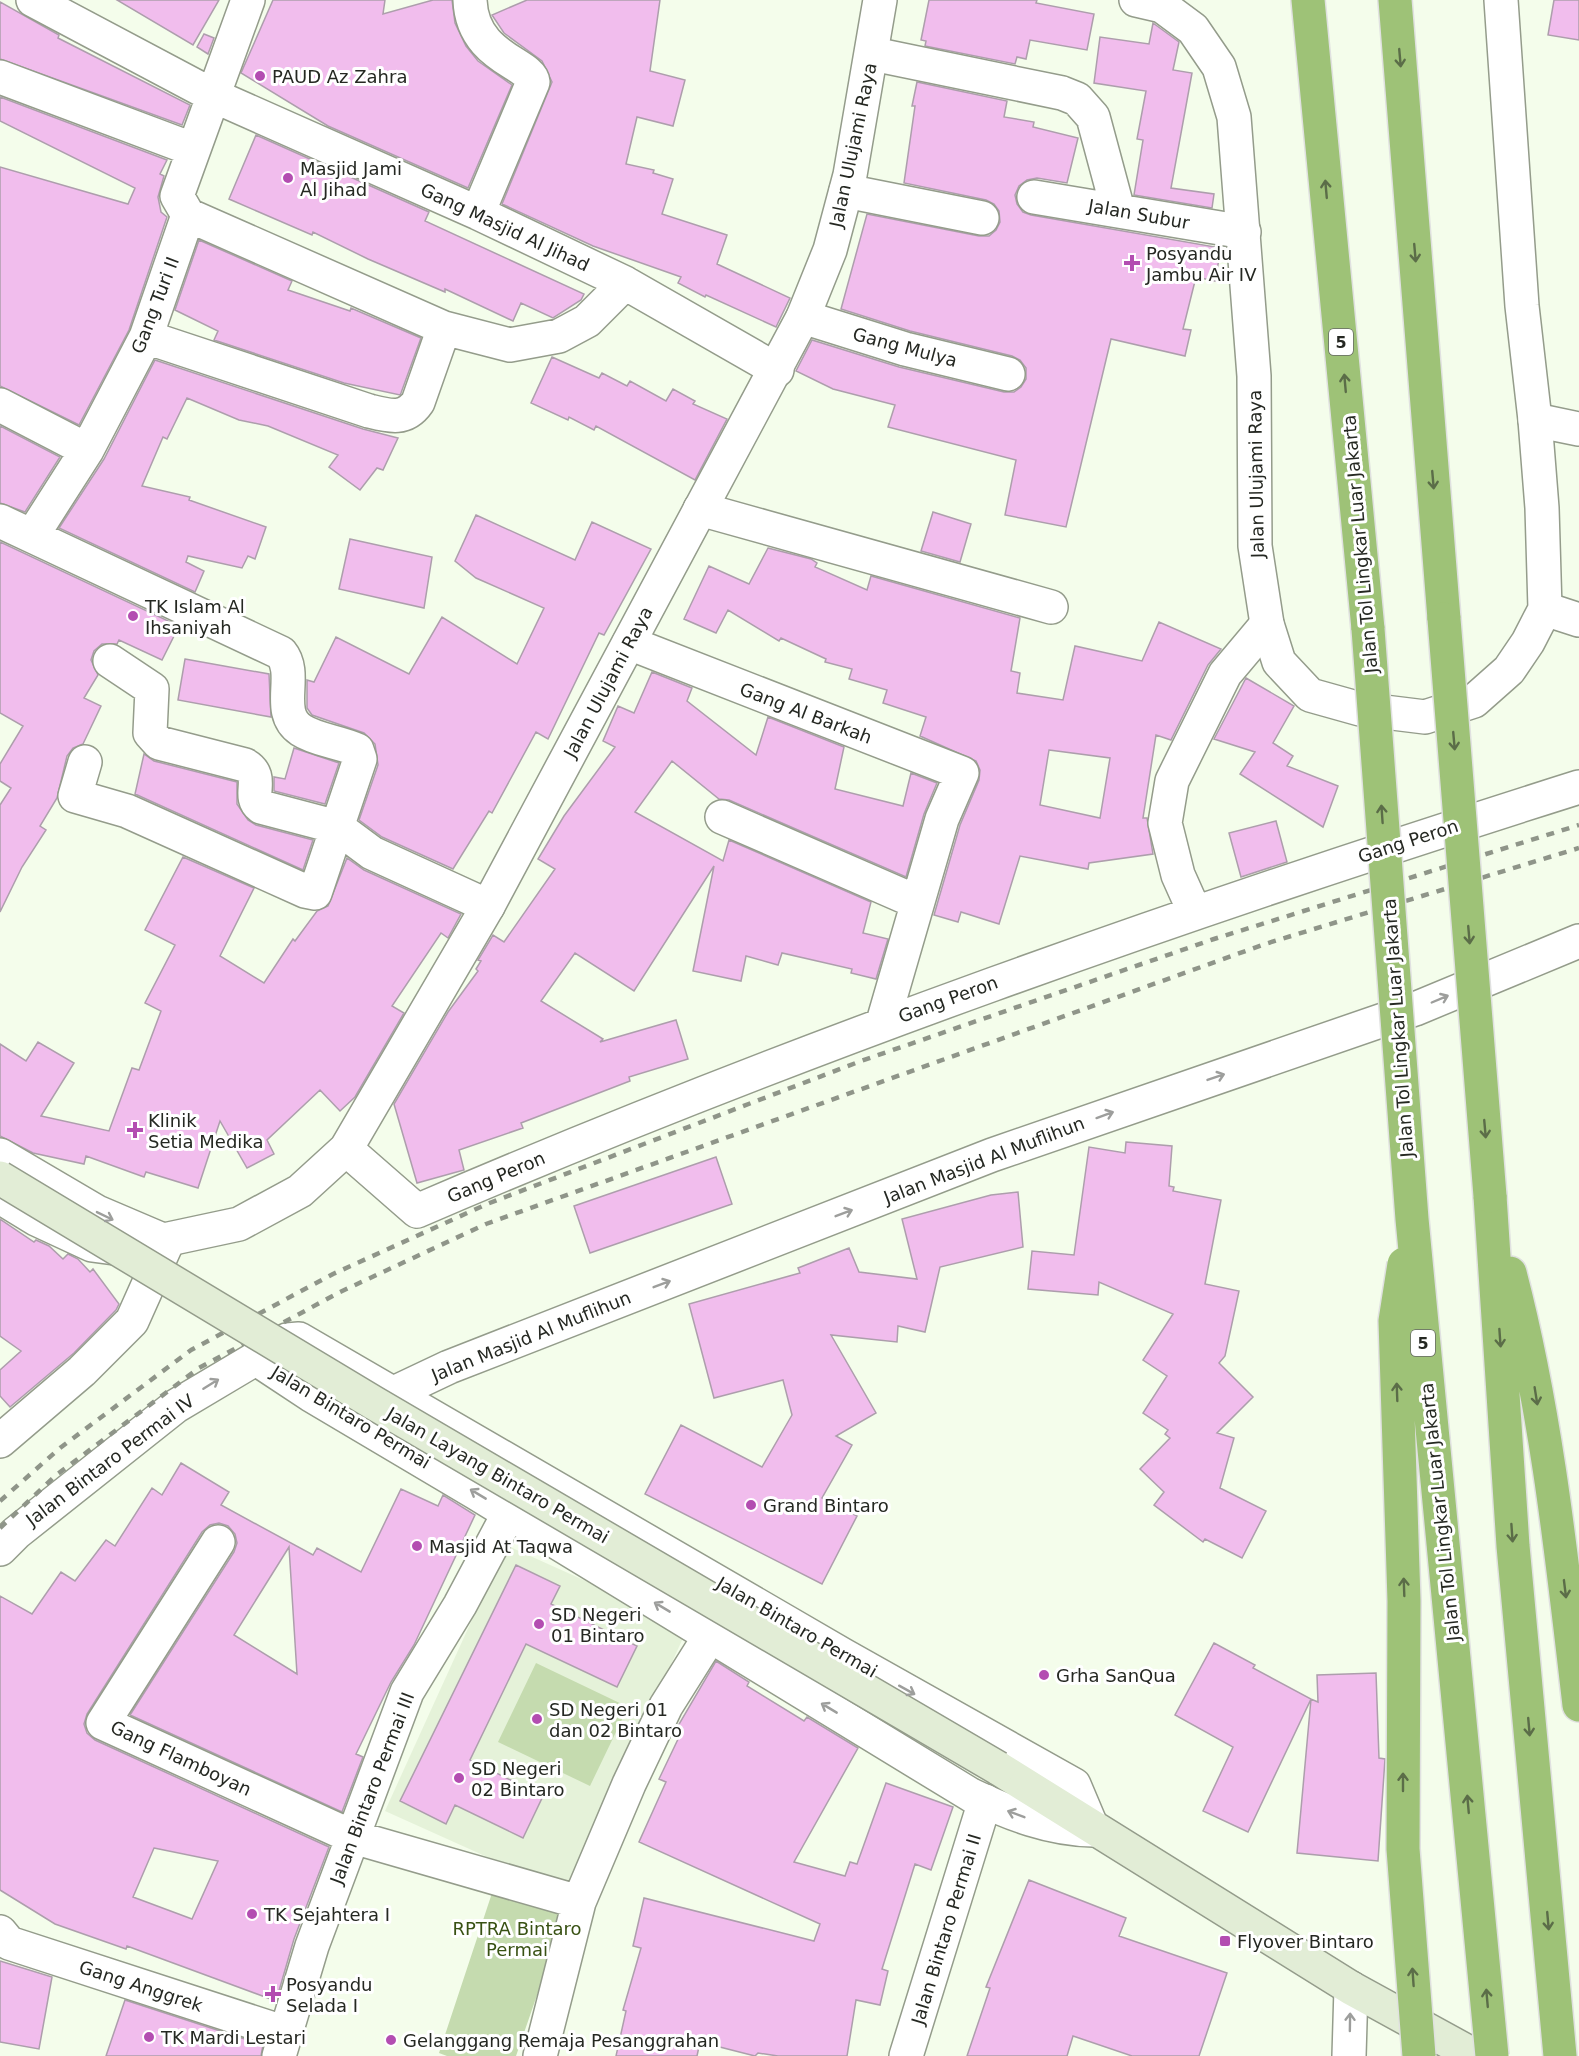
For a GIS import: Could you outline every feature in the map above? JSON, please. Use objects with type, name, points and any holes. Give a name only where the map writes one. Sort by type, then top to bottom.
[{"type":"highway","name":"Jalan Tol Lingkar Luar Jakarta","points":[[1308,0],[1368,629],[1412,1219],[1492,2056]]},
{"type":"highway","points":[[1395,0],[1490,1196],[1513,1546],[1560,2056]]},
{"type":"highway","points":[[1490,1196],[1526,1336],[1559,1537],[1579,1705]]},
{"type":"highway","points":[[1412,1219],[1395,1321],[1404,1600],[1403,1849],[1419,2056]]},
{"type":"main road","name":"Jalan Layang Bintaro Permai","points":[[11,1185],[374,1403],[998,1768]]},
{"type":"main road","name":"Jalan Bintaro Permai","points":[[998,1768],[1093,1830],[1351,1988],[1475,2056]]},
{"type":"street","name":"Gang Masjid Al Jihad","points":[[33,0],[212,95],[478,213],[625,283],[777,370]]},
{"type":"street","points":[[248,0],[192,149],[177,196],[188,215],[444,328],[510,345],[559,336],[587,321],[625,283]]},
{"type":"street","points":[[471,0],[481,39],[500,56],[529,73],[534,82],[478,213]]},
{"type":"street","name":"Jalan Ulujami Raya","points":[[167,1241],[239,1224],[300,1191],[346,1149],[488,906],[700,509],[777,370],[803,317],[830,250],[846,191],[873,54],[880,0]]},
{"type":"street","name":"Jalan Ulujami Raya","points":[[1136,0],[1162,6],[1193,29],[1219,67],[1234,117],[1254,376],[1255,546],[1267,624],[1279,662],[1311,695],[1360,710],[1425,717],[1474,701],[1500,678],[1528,642],[1545,609],[1546,573],[1535,420],[1518,262],[1501,0]]},
{"type":"street","points":[[873,54],[1062,93],[1077,99],[1093,117],[1118,210]]},
{"type":"street","points":[[0,77],[192,149]]},
{"type":"street","points":[[846,191],[982,218]]},
{"type":"street","name":"Jalan Subur","points":[[1034,197],[1244,232]]},
{"type":"street","name":"Gang Turi II","points":[[32,536],[87,450],[146,337],[188,215]]},
{"type":"street","name":"Gang Mulya","points":[[803,317],[905,349],[1008,374]]},
{"type":"street","points":[[146,337],[369,411],[399,417],[411,413],[418,402],[444,328]]},
{"type":"street","points":[[0,405],[87,450]]},
{"type":"street","points":[[1535,420],[1579,429]]},
{"type":"street","points":[[700,509],[1051,607]]},
{"type":"street","points":[[0,521],[281,653],[288,664],[287,706],[290,718],[295,725],[303,732],[350,747],[359,754],[360,759],[315,892],[305,891],[127,811],[75,796],[85,762]]},
{"type":"street","points":[[1545,609],[1579,620]]},
{"type":"street","points":[[1195,913],[1178,875],[1165,823],[1172,781],[1225,674],[1267,624]]},
{"type":"street","name":"Gang Al Barkah","points":[[629,643],[962,772],[942,819],[917,902]]},
{"type":"street","points":[[110,661],[152,689],[150,733],[159,743],[245,765],[252,769],[256,778],[257,804],[337,827],[372,853],[488,906]]},
{"type":"street","name":"Gang Peron","points":[[346,1149],[417,1211],[524,1165],[883,1022],[1323,868],[1579,787]]},
{"type":"street","points":[[722,817],[917,902],[897,981],[883,1022]]},
{"type":"street","name":"Jalan Masjid Al Muflihun","points":[[394,1394],[449,1367],[992,1155],[1414,1009],[1579,941]]},
{"type":"street","points":[[11,1185],[167,1241]]},
{"type":"street","points":[[11,1185],[40,1187],[31,1202],[36,1219],[92,1245],[122,1249],[167,1241]]},
{"type":"street","points":[[0,1441],[82,1371],[132,1321],[167,1241]]},
{"type":"street","points":[[122,1249],[132,1321]]},
{"type":"street","name":"Jalan Bintaro Permai","points":[[299,1339],[832,1649],[1074,1785],[1093,1830],[1062,1829],[1021,1817],[985,1801],[710,1636],[503,1524],[440,1471],[311,1395],[255,1358],[287,1340],[299,1339]]},
{"type":"street","name":"Jalan Bintaro Permai IV","points":[[0,1549],[16,1533],[176,1406],[255,1358]]},
{"type":"street","points":[[440,1471],[434,1455],[438,1444],[450,1433],[462,1432]]},
{"type":"street","name":"Jalan Bintaro Permai III","points":[[283,2044],[312,1946],[408,1692],[460,1605],[503,1524]]},
{"type":"street","name":"Gang Flamboyan","points":[[218,1542],[103,1723],[353,1837]]},
{"type":"street","points":[[540,2056],[579,1902],[629,1784],[666,1706],[710,1636]]},
{"type":"street","name":"Jalan Bintaro Permai II","points":[[906,2056],[985,1801]]},
{"type":"street","points":[[353,1837],[579,1902]]},
{"type":"street","name":"Gang Anggrek","points":[[0,1932],[9,1943],[283,2044]]},
{"type":"street","points":[[1349,2056],[1351,1988]]},
{"type":"shaded area","name":"SD Negeri 01 dan 02 Bintaro","points":[[506,1545],[688,1627],[567,1893],[385,1811]]},
{"type":"green space","points":[[536,1663],[628,1707],[590,1786],[498,1742]]},
{"type":"green space","name":"RPTRA Bintaro Permai","points":[[494,1887],[565,1914],[516,2056],[447,2056],[439,2053]]},
{"type":"building","points":[[117,0],[219,0],[193,45]]},
{"type":"building","points":[[273,0],[385,0],[383,14],[433,0],[452,0],[455,23],[466,46],[478,61],[512,85],[468,188],[328,126],[241,73]]},
{"type":"building","points":[[527,0],[660,0],[650,71],[685,80],[673,126],[637,117],[626,164],[654,170],[653,173],[673,179],[662,214],[727,235],[717,264],[790,298],[776,327],[678,283],[681,277],[593,246],[502,204],[552,82],[542,61],[504,33],[492,15]]},
{"type":"building","points":[[929,0],[1037,0],[1036,3],[1094,14],[1087,50],[1030,40],[1026,59],[1017,57],[1015,64],[925,46],[926,41],[921,40]]},
{"type":"building","points":[[1554,0],[1579,0],[1579,40],[1548,35]]},
{"type":"building","points":[[0,2],[59,35],[58,38],[190,105],[182,125],[0,59]]},
{"type":"building","points":[[1153,23],[1179,42],[1173,70],[1192,73],[1171,188],[1214,194],[1212,208],[1134,195],[1143,140],[1137,139],[1146,91],[1094,83],[1100,37],[1149,44]]},
{"type":"building","points":[[204,34],[214,38],[208,54],[197,47]]},
{"type":"building","points":[[917,82],[1007,101],[1004,117],[1034,122],[1033,127],[1078,138],[1067,183],[1037,178],[1027,180],[1019,186],[1015,195],[1017,204],[1023,212],[1221,248],[1215,281],[1196,277],[1183,329],[1191,330],[1185,356],[1111,339],[1066,527],[1005,515],[1016,460],[888,427],[895,405],[833,389],[796,371],[812,340],[899,367],[1004,392],[1014,392],[1026,379],[1026,368],[1020,360],[1012,356],[910,331],[841,309],[867,214],[979,236],[989,236],[1000,222],[999,211],[994,204],[986,200],[904,183],[915,106],[912,106]]},
{"type":"building","points":[[0,97],[167,160],[160,174],[164,176],[158,197],[161,212],[167,217],[129,330],[79,425],[0,386],[0,167],[128,204],[135,188],[0,121]]},
{"type":"building","points":[[256,135],[429,212],[425,221],[584,294],[581,300],[553,318],[521,303],[513,321],[445,289],[445,292],[368,259],[313,232],[312,235],[229,199]]},
{"type":"building","points":[[199,240],[292,281],[288,290],[350,311],[351,308],[421,338],[400,395],[344,383],[214,340],[218,331],[175,310]]},
{"type":"building","points":[[552,357],[599,378],[602,373],[627,386],[630,381],[666,401],[673,389],[695,401],[693,404],[727,419],[695,480],[596,426],[594,430],[569,417],[568,420],[531,403]]},
{"type":"building","points":[[155,360],[363,429],[398,438],[383,470],[377,468],[360,490],[329,467],[338,455],[268,426],[239,420],[187,398],[167,439],[163,437],[142,486],[190,497],[189,500],[266,527],[255,559],[248,556],[242,568],[188,556],[186,562],[204,571],[195,592],[59,528],[104,459]]},
{"type":"building","points":[[0,426],[60,457],[25,512],[0,503]]},
{"type":"building","points":[[933,512],[971,524],[960,562],[921,551]]},
{"type":"building","points":[[476,515],[575,560],[592,522],[651,549],[604,635],[599,633],[548,739],[536,732],[492,813],[489,811],[453,869],[382,837],[359,820],[378,765],[375,744],[364,733],[312,715],[307,708],[307,680],[314,682],[336,637],[409,674],[442,617],[517,664],[544,608],[476,578],[455,561]]},
{"type":"building","points":[[350,539],[432,557],[424,608],[339,589]]},
{"type":"building","points":[[0,542],[179,626],[162,660],[119,640],[117,644],[102,644],[94,651],[91,660],[98,675],[84,698],[101,706],[83,744],[73,748],[67,756],[57,798],[40,826],[46,830],[22,867],[0,912],[0,805],[11,788],[0,781],[0,764],[23,726],[0,713]]},
{"type":"building","points":[[768,548],[811,559],[817,563],[815,567],[867,590],[871,576],[1020,618],[1011,671],[1020,673],[1017,693],[1063,700],[1075,646],[1142,661],[1159,622],[1221,649],[1208,665],[1171,740],[1156,735],[1143,818],[1147,818],[1153,854],[1089,863],[1088,869],[1020,856],[999,924],[961,912],[958,922],[934,915],[960,825],[979,780],[980,770],[976,761],[920,736],[926,717],[883,703],[887,690],[849,679],[852,669],[825,662],[826,659],[781,638],[779,641],[728,610],[716,633],[684,619],[709,566],[749,584]],"holes":[[[1049,750],[1110,758],[1100,818],[1040,805]]]},
{"type":"building","points":[[185,659],[269,674],[271,717],[178,700]]},
{"type":"building","points":[[652,672],[692,688],[687,701],[756,755],[768,717],[844,747],[835,789],[903,806],[911,773],[937,783],[924,814],[906,877],[729,800],[719,799],[672,761],[635,812],[723,861],[729,840],[871,902],[863,933],[888,939],[876,979],[851,973],[852,969],[782,953],[778,965],[746,956],[741,981],[693,971],[714,866],[634,991],[575,953],[541,1001],[603,1039],[600,1042],[676,1020],[688,1059],[629,1077],[630,1081],[521,1123],[523,1128],[459,1150],[464,1170],[417,1183],[394,1104],[448,1012],[478,971],[476,969],[481,961],[478,960],[493,935],[504,942],[555,869],[538,859],[564,816],[615,747],[603,741],[618,706],[634,713]]},
{"type":"building","points":[[1246,678],[1294,706],[1273,743],[1293,756],[1287,766],[1338,786],[1323,827],[1240,774],[1255,752],[1214,739]]},
{"type":"building","points":[[294,748],[339,763],[325,804],[274,791],[274,777],[285,779]]},
{"type":"building","points":[[144,754],[154,761],[237,782],[237,804],[248,820],[256,825],[313,840],[303,870],[135,794]]},
{"type":"building","points":[[1276,821],[1287,862],[1241,877],[1229,833]]},
{"type":"building","points":[[183,857],[254,888],[220,956],[264,983],[293,939],[295,941],[317,911],[328,906],[347,858],[364,870],[461,914],[448,938],[441,933],[392,1006],[404,1013],[355,1097],[340,1111],[320,1090],[267,1140],[274,1154],[247,1168],[220,1121],[198,1188],[146,1172],[144,1177],[86,1156],[84,1164],[33,1153],[0,1136],[0,1044],[26,1061],[38,1042],[74,1063],[41,1116],[109,1131],[132,1068],[139,1070],[161,1011],[145,1003],[175,945],[145,930]]},
{"type":"building","points":[[1126,1142],[1172,1146],[1169,1186],[1174,1187],[1173,1191],[1221,1200],[1205,1284],[1239,1291],[1225,1356],[1219,1363],[1253,1397],[1217,1433],[1234,1438],[1220,1488],[1266,1511],[1242,1558],[1205,1539],[1203,1542],[1154,1505],[1164,1492],[1140,1469],[1170,1438],[1165,1434],[1168,1430],[1143,1413],[1167,1376],[1143,1360],[1173,1314],[1099,1282],[1098,1295],[1028,1289],[1032,1251],[1074,1255],[1089,1147],[1125,1153]]},
{"type":"building","points":[[716,1157],[732,1204],[590,1253],[574,1206]]},
{"type":"building","points":[[1018,1192],[1023,1247],[940,1267],[925,1332],[898,1326],[897,1342],[831,1335],[876,1413],[836,1436],[852,1445],[822,1498],[857,1516],[822,1584],[645,1494],[681,1425],[762,1467],[792,1415],[783,1380],[714,1398],[689,1304],[800,1273],[798,1268],[849,1248],[859,1272],[917,1279],[902,1219],[991,1195]]},
{"type":"building","points":[[0,1219],[34,1242],[36,1240],[49,1246],[63,1259],[68,1254],[78,1259],[90,1272],[93,1269],[119,1304],[116,1310],[74,1353],[10,1407],[0,1396],[0,1370],[21,1351],[0,1336]]},
{"type":"building","points":[[181,1463],[229,1492],[221,1505],[313,1555],[317,1548],[361,1572],[401,1489],[438,1506],[443,1495],[475,1515],[414,1645],[391,1682],[356,1754],[363,1757],[342,1812],[130,1715],[234,1552],[237,1543],[235,1534],[228,1526],[219,1523],[210,1525],[202,1532],[87,1714],[84,1724],[87,1733],[95,1740],[329,1847],[294,1939],[276,2001],[127,1946],[126,1949],[55,1924],[0,1890],[0,1596],[32,1614],[61,1572],[75,1581],[106,1540],[115,1546],[152,1488],[162,1495]],"holes":[[[289,1547],[297,1674],[234,1635]],[[154,1848],[218,1861],[192,1919],[133,1897]]]},
{"type":"building","points":[[516,1565],[560,1586],[551,1604],[637,1646],[617,1687],[526,1644],[470,1760],[543,1796],[523,1838],[455,1805],[446,1824],[400,1801]]},
{"type":"building","points":[[1214,1643],[1255,1665],[1253,1668],[1311,1699],[1248,1832],[1203,1811],[1233,1747],[1175,1715]]},
{"type":"building","points":[[716,1661],[749,1682],[747,1686],[804,1721],[807,1717],[858,1748],[794,1862],[845,1876],[850,1862],[857,1864],[886,1783],[953,1807],[931,1870],[915,1864],[882,1969],[888,1971],[880,2005],[856,2000],[847,2056],[778,2056],[758,2053],[755,2056],[700,2042],[697,2056],[616,2056],[626,2011],[623,2010],[641,1948],[633,1946],[644,1898],[814,1941],[820,1924],[639,1842],[666,1782],[659,1779],[680,1735],[675,1731]]},
{"type":"building","points":[[1376,1673],[1379,1758],[1385,1759],[1378,1861],[1297,1853],[1311,1699],[1318,1702],[1317,1675]]},
{"type":"building","points":[[1029,1880],[1126,1918],[1119,1936],[1227,1973],[1199,2056],[1132,2056],[1073,2036],[1067,2056],[967,2056],[990,1988],[986,1987]]},
{"type":"building","points":[[0,1961],[52,1977],[39,2049],[0,2042]]},
{"type":"building","name":"TK Mardi Lestari","points":[[125,2000],[263,2045],[261,2056],[106,2056]]},
{"type":"railway","points":[[0,1501],[60,1448],[191,1350],[333,1274],[487,1204],[861,1061],[1214,939],[1579,825]]},
{"type":"railway","points":[[0,1528],[55,1476],[199,1368],[340,1292],[486,1224],[1265,944],[1579,848]]},
{"type":"place","name":"PAUD Az Zahra","points":[[260,76]]},
{"type":"place","name":"Masjid Jami Al Jihad","points":[[288,178]]},
{"type":"place","name":"Posyandu Jambu Air IV","points":[[1132,263]]},
{"type":"place","name":"TK Islam Al Ihsaniyah","points":[[133,616]]},
{"type":"place","name":"Klinik Setia Medika","points":[[135,1130]]},
{"type":"place","name":"Grand Bintaro","points":[[751,1505]]},
{"type":"place","name":"Masjid At Taqwa","points":[[417,1546]]},
{"type":"place","name":"SD Negeri 01 Bintaro","points":[[539,1624]]},
{"type":"place","name":"Grha SanQua","points":[[1044,1675]]},
{"type":"place","name":"SD Negeri 01 dan 02 Bintaro","points":[[537,1719]]},
{"type":"place","name":"SD Negeri 02 Bintaro","points":[[459,1778]]},
{"type":"place","name":"TK Sejahtera I","points":[[252,1914]]},
{"type":"place","name":"Flyover Bintaro","points":[[1225,1941]]},
{"type":"place","name":"Posyandu Selada I","points":[[273,1994]]},
{"type":"place","name":"TK Mardi Lestari","points":[[149,2037]]},
{"type":"place","name":"Gelanggang Remaja Pesanggrahan","points":[[391,2040]]}]
